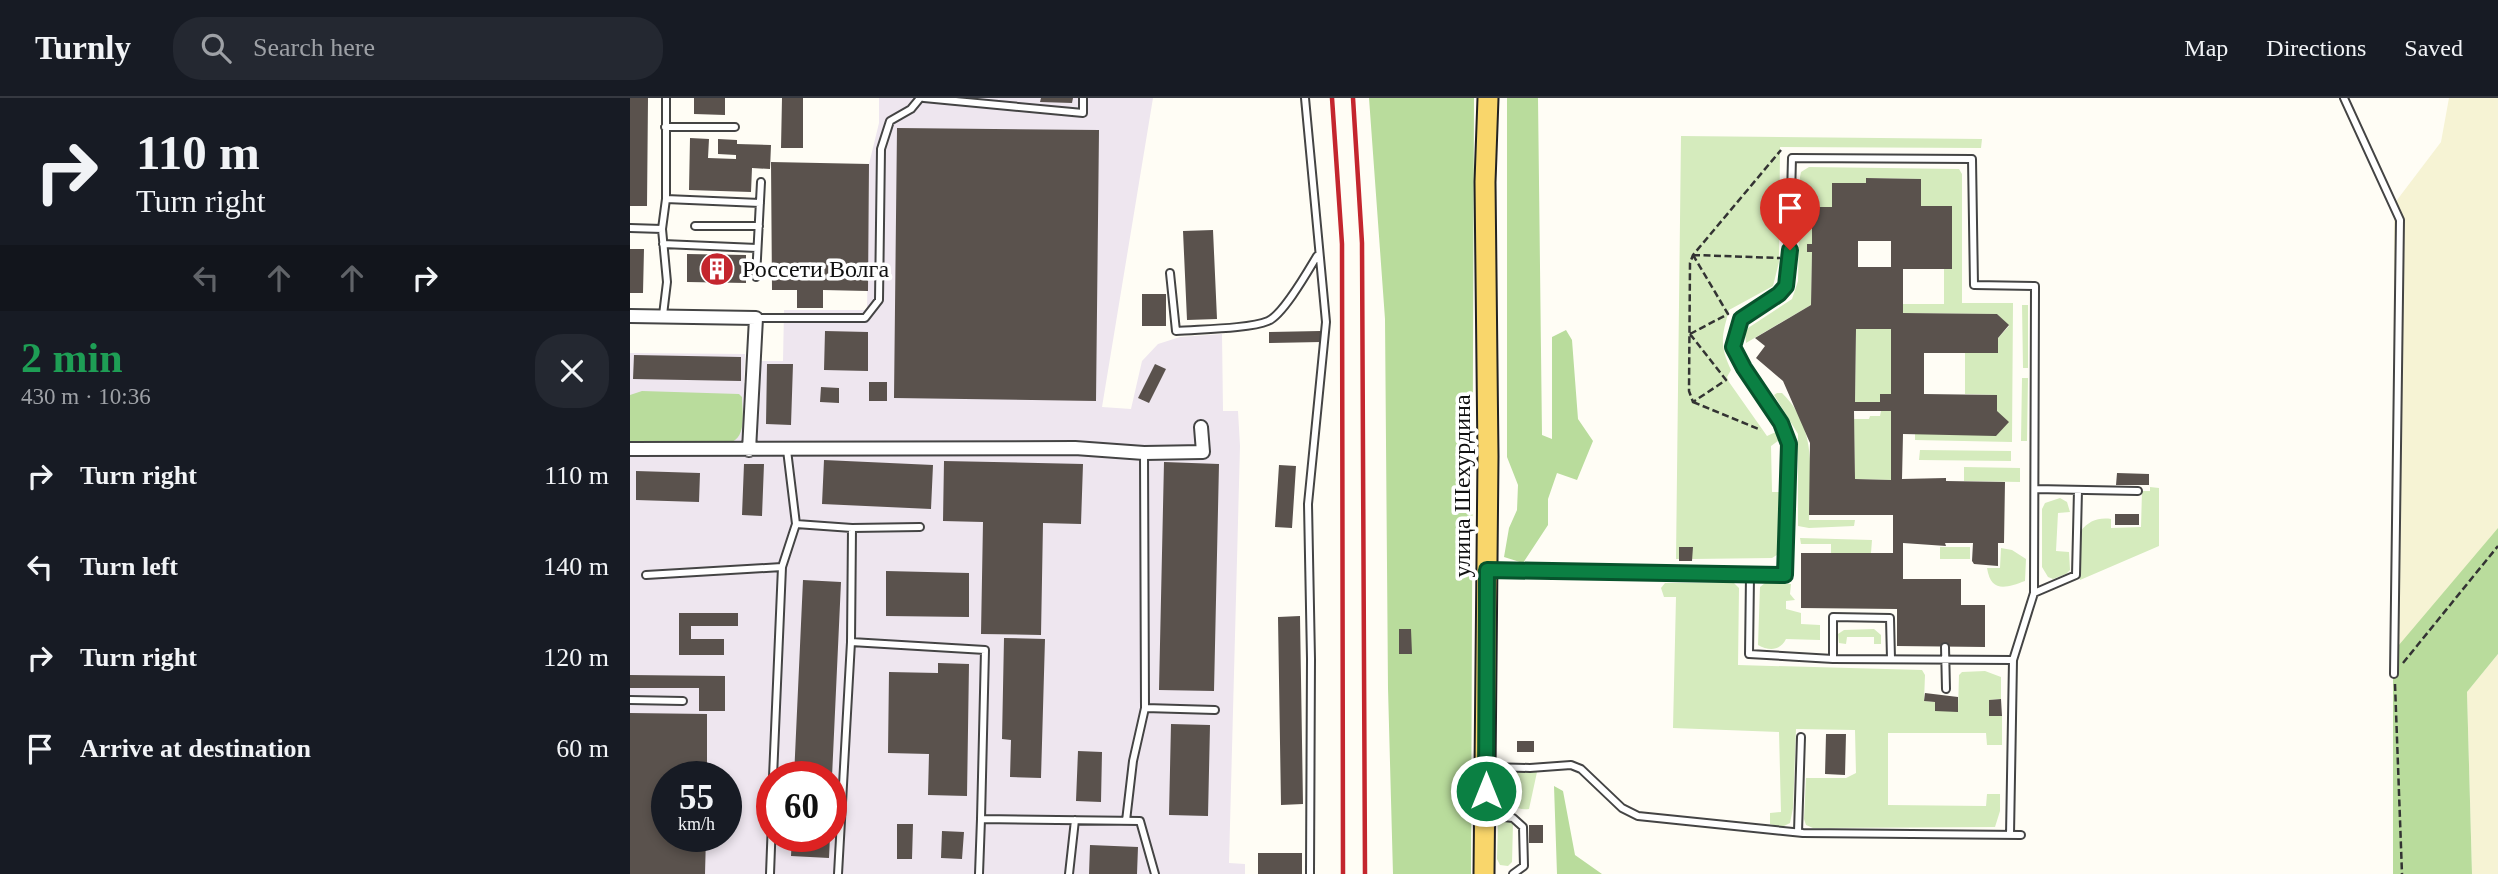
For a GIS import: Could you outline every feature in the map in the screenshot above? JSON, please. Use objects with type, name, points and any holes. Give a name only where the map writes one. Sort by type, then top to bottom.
[{"type":"main road","name":"улица Шехурдина","points":[[1484,874],[1487,570],[1485,182],[1488,98]]},
{"type":"street","points":[[630,316],[756,318],[749,450]]},
{"type":"street","points":[[630,449],[1075,448],[1144,453],[1203,452],[1201,427]]},
{"type":"lane","points":[[663,315],[667,282],[663,244],[666,98]]},
{"type":"lane","points":[[756,318],[865,318],[879,300],[881,149],[890,121],[911,109],[922,98],[979,101],[1083,113],[1083,98]]},
{"type":"lane","points":[[1305,98],[1326,322],[1308,505],[1311,659],[1310,874]]},
{"type":"lane","points":[[2344,98],[2400,220],[2394,674]]},
{"type":"lane","points":[[665,127],[735,127]]},
{"type":"lane","points":[[1487,570],[1785,575],[1789,444],[1781,423],[1733,347],[1741,319],[1779,294],[1786,286],[1789,272],[1792,158],[1972,159],[1974,285],[2035,286],[2034,593],[2013,660],[2010,835]]},
{"type":"lane","points":[[756,276],[761,182]]},
{"type":"lane","points":[[666,200],[760,203]]},
{"type":"lane","points":[[695,226],[758,226]]},
{"type":"lane","points":[[630,228],[663,229]]},
{"type":"lane","points":[[663,244],[757,248]]},
{"type":"lane","points":[[1170,273],[1176,331],[1241,326],[1269,321],[1297,290],[1318,254]]},
{"type":"lane","points":[[775,761],[782,567],[796,524],[787,450]]},
{"type":"lane","points":[[1126,821],[1133,761],[1144,708],[1144,453]]},
{"type":"lane","points":[[2035,489],[2138,491]]},
{"type":"lane","points":[[2034,593],[2076,575],[2078,490]]},
{"type":"lane","points":[[796,524],[852,528],[920,527]]},
{"type":"lane","points":[[838,874],[850,642],[852,528]]},
{"type":"lane","points":[[646,575],[782,567]]},
{"type":"lane","points":[[1750,576],[1749,654],[1833,659],[2013,660]]},
{"type":"lane","points":[[1833,659],[1833,617],[1890,618],[1891,659]]},
{"type":"lane","points":[[850,642],[985,650],[979,874]]},
{"type":"lane","points":[[1945,647],[1946,689]]},
{"type":"lane","points":[[630,700],[683,701]]},
{"type":"lane","points":[[1144,708],[1215,710]]},
{"type":"lane","points":[[1798,832],[1801,737]]},
{"type":"lane","points":[[1486,767],[1571,765],[1581,769],[1622,808],[1638,816],[1798,832],[2021,835]]},
{"type":"lane","points":[[1485,815],[1513,818],[1523,827],[1524,866],[1513,874]]},
{"type":"lane","points":[[981,818],[1140,821],[1155,874]]},
{"type":"lane","points":[[1069,874],[1075,820]]},
{"type":"lane","points":[[770,874],[771,852]]},
{"type":"path","points":[[1761,430],[1693,401],[1689,391],[1690,263],[1693,255],[1781,149]]},
{"type":"path","points":[[1693,255],[1780,258]]},
{"type":"path","points":[[1690,334],[1728,314],[1693,255]]},
{"type":"path","points":[[1690,334],[1726,380],[1693,401]]},
{"type":"path","points":[[2402,874],[2394,674],[2498,546]]},
{"type":"shaded area","points":[[879,98],[1153,98],[1102,407],[1131,409],[1142,361],[1158,344],[1180,337],[1222,334],[1223,411],[1238,411],[1240,446],[1229,863],[1245,864],[1245,874],[630,874],[630,353],[745,354],[744,383],[758,384],[760,361],[783,361],[784,310],[867,310],[869,164],[879,123]]},
{"type":"shaded area","points":[[2449,98],[2498,98],[2498,538],[2393,667],[2394,204],[2441,142]]},
{"type":"shaded area","points":[[2498,654],[2498,874],[2472,874],[2467,692]]},
{"type":"green space","points":[[1369,98],[1474,98],[1471,874],[1393,874],[1388,688],[1385,319]]},
{"type":"green space","points":[[1507,98],[1538,98],[1542,435],[1552,439],[1552,337],[1566,330],[1572,340],[1578,419],[1593,441],[1577,480],[1557,473],[1548,499],[1548,525],[1523,563],[1504,557],[1509,528],[1517,510],[1518,485],[1507,457]]},
{"type":"green space","points":[[1681,136],[1982,139],[1981,148],[1780,147],[1779,262],[1773,286],[1729,310],[1723,340],[1731,370],[1727,377],[1729,382],[1767,436],[1778,431],[1782,438],[1771,446],[1772,492],[1781,492],[1780,553],[1772,558],[1692,559],[1692,547],[1679,547],[1679,559],[1676,559]]},
{"type":"green space","points":[[1809,167],[1959,169],[1962,174],[1962,303],[2013,303],[2012,442],[1915,440],[1915,434],[1997,411],[1996,395],[1965,394],[1965,353],[1997,353],[1998,338],[2009,326],[1997,314],[1903,313],[1903,304],[1944,304],[1944,269],[1952,269],[1952,206],[1921,206],[1921,179],[1867,178],[1866,183],[1832,183],[1832,207],[1812,207],[1812,244],[1807,244],[1807,252],[1812,252],[1811,305],[1746,343],[1745,333],[1748,328],[1792,299],[1798,281],[1800,177],[1801,172]]},
{"type":"green space","points":[[2022,305],[2028,305],[2028,368],[2023,368]]},
{"type":"green space","points":[[1856,329],[1891,329],[1891,394],[1880,394],[1880,402],[1855,402]]},
{"type":"green space","points":[[2022,378],[2028,378],[2027,441],[2021,441]]},
{"type":"green space","points":[[642,391],[739,394],[742,397],[743,416],[740,434],[732,442],[630,442],[630,395]]},
{"type":"green space","points":[[1782,393],[1794,407],[1807,436],[1810,469],[1809,520],[1855,520],[1854,526],[1798,526],[1798,434],[1774,395]]},
{"type":"green space","points":[[1881,411],[1891,411],[1891,480],[1855,479],[1854,419],[1880,416]]},
{"type":"green space","points":[[1920,450],[2011,451],[2011,461],[1919,460]]},
{"type":"green space","points":[[1964,467],[2020,468],[2020,482],[1964,481]]},
{"type":"green space","points":[[2150,487],[2159,488],[2159,546],[2080,580],[2081,531],[2090,522],[2102,519],[2111,519],[2111,528],[2141,527],[2142,491],[2150,491]]},
{"type":"green space","points":[[2060,498],[2067,502],[2070,512],[2058,513],[2056,551],[2069,552],[2070,570],[2053,579],[2048,577],[2042,567],[2042,509],[2045,503]]},
{"type":"green space","points":[[2498,528],[2498,654],[2467,692],[2472,874],[2393,874],[2393,652]]},
{"type":"green space","points":[[1800,538],[1872,540],[1871,553],[1831,553],[1831,544],[1801,544]]},
{"type":"green space","points":[[1940,547],[1970,547],[1970,559],[1940,559]]},
{"type":"green space","points":[[2001,548],[2012,550],[2026,559],[2025,581],[2006,587],[1992,582],[1987,568],[2000,568]]},
{"type":"green space","points":[[1665,583],[1734,583],[1739,588],[1738,665],[1922,670],[1925,675],[1924,701],[1935,702],[1935,711],[1958,711],[1959,675],[1962,672],[1985,671],[2001,677],[2001,699],[1989,700],[1989,716],[2002,716],[2002,745],[1987,745],[1986,733],[1888,733],[1888,805],[1986,806],[1987,794],[2000,794],[2000,811],[1995,827],[1813,828],[1806,825],[1806,778],[1846,778],[1856,773],[1855,730],[1796,729],[1790,823],[1782,827],[1770,824],[1770,813],[1781,812],[1779,732],[1673,728],[1676,597],[1664,597],[1661,588]]},
{"type":"green space","points":[[1765,583],[1791,584],[1790,594],[1795,600],[1786,601],[1786,609],[1801,613],[1801,624],[1820,625],[1820,640],[1786,639],[1781,646],[1774,649],[1758,645],[1760,587]]},
{"type":"green space","points":[[1874,629],[1881,635],[1881,644],[1874,644],[1874,637],[1847,637],[1846,644],[1839,643],[1838,634],[1844,630]]},
{"type":"green space","points":[[1498,772],[1537,772],[1529,809],[1521,809],[1510,803]]},
{"type":"green space","points":[[1554,786],[1563,791],[1575,855],[1602,874],[1557,874]]},
{"type":"green space","points":[[1503,819],[1513,823],[1512,862],[1508,866],[1500,865],[1497,859],[1498,823]]},
{"type":"building","points":[[630,98],[648,98],[647,206],[630,206]]},
{"type":"building","points":[[694,98],[725,98],[725,115],[694,114]]},
{"type":"building","points":[[782,98],[803,98],[803,148],[781,148]]},
{"type":"building","points":[[1041,98],[1073,98],[1072,103],[1040,102]]},
{"type":"building","points":[[897,128],[1099,130],[1096,401],[894,398]]},
{"type":"building","points":[[690,138],[709,139],[708,158],[736,159],[736,155],[718,154],[718,139],[737,140],[737,144],[771,145],[770,169],[752,168],[751,192],[689,190]]},
{"type":"building","points":[[771,162],[869,164],[868,291],[823,290],[823,308],[797,308],[797,290],[772,290]]},
{"type":"building","points":[[1866,178],[1921,179],[1921,206],[1952,206],[1952,269],[1903,269],[1903,313],[1997,314],[2009,325],[1998,338],[1998,353],[1924,353],[1924,394],[1997,395],[1997,411],[2009,422],[1996,436],[1903,434],[1902,479],[1946,478],[1946,481],[2005,482],[2004,543],[1998,543],[1998,566],[1974,564],[1973,543],[1945,543],[1946,546],[1903,543],[1903,579],[1961,579],[1961,605],[1985,605],[1985,647],[1897,646],[1897,609],[1801,608],[1801,553],[1893,553],[1893,515],[1809,515],[1810,443],[1783,381],[1756,358],[1765,346],[1755,338],[1811,305],[1812,252],[1807,252],[1807,244],[1812,244],[1812,207],[1832,207],[1832,183],[1866,183]],"holes":[[[1858,241],[1891,241],[1891,267],[1858,267]],[[1856,329],[1891,329],[1891,394],[1880,394],[1880,402],[1855,402]],[[1854,411],[1891,411],[1891,480],[1855,479]]]},
{"type":"building","points":[[1213,230],[1217,319],[1187,320],[1183,231]]},
{"type":"building","points":[[630,249],[644,249],[643,293],[630,293]]},
{"type":"building","name":"Россети Волга","points":[[687,254],[746,255],[746,283],[687,282]]},
{"type":"building","points":[[1142,294],[1166,294],[1166,326],[1142,326]]},
{"type":"building","points":[[825,331],[868,332],[868,371],[824,370]]},
{"type":"building","points":[[1320,331],[1321,342],[1269,343],[1269,332]]},
{"type":"building","points":[[634,355],[741,357],[741,381],[633,379]]},
{"type":"building","points":[[767,364],[793,364],[791,425],[766,424]]},
{"type":"building","points":[[1155,364],[1166,369],[1149,403],[1138,398]]},
{"type":"building","points":[[869,382],[887,382],[887,401],[869,401]]},
{"type":"building","points":[[821,387],[839,388],[839,403],[820,402]]},
{"type":"building","points":[[824,460],[933,465],[931,509],[822,504]]},
{"type":"building","points":[[944,461],[1083,464],[1081,524],[1043,523],[1041,635],[981,634],[983,522],[943,521]]},
{"type":"building","points":[[1164,462],[1219,464],[1214,691],[1159,690]]},
{"type":"building","points":[[744,464],[764,464],[762,516],[742,515]]},
{"type":"building","points":[[1279,465],[1296,466],[1292,528],[1275,527]]},
{"type":"building","points":[[636,471],[700,473],[699,502],[636,500]]},
{"type":"building","points":[[2117,473],[2149,474],[2149,485],[2116,485]]},
{"type":"building","points":[[2115,514],[2139,514],[2139,525],[2115,525]]},
{"type":"building","points":[[1679,547],[1693,547],[1692,561],[1679,561]]},
{"type":"building","points":[[886,571],[969,573],[969,617],[886,616]]},
{"type":"building","points":[[803,580],[841,582],[833,761],[795,761]]},
{"type":"building","points":[[679,613],[738,613],[738,626],[691,626],[691,639],[724,639],[724,655],[679,655]]},
{"type":"building","points":[[1300,616],[1303,804],[1281,805],[1278,617]]},
{"type":"building","points":[[1399,629],[1411,629],[1412,654],[1399,654]]},
{"type":"building","points":[[1004,638],[1045,639],[1041,778],[1010,777],[1011,740],[1002,739]]},
{"type":"building","points":[[938,663],[969,664],[967,796],[928,795],[929,754],[888,753],[889,672],[938,673]]},
{"type":"building","points":[[630,675],[725,676],[725,711],[699,711],[699,688],[630,688]]},
{"type":"building","points":[[1925,693],[1958,697],[1958,712],[1935,711],[1935,702],[1924,701]]},
{"type":"building","points":[[2001,699],[2002,716],[1989,716],[1989,700]]},
{"type":"building","points":[[630,713],[707,714],[707,761],[651,761],[651,852],[706,852],[705,874],[630,874]]},
{"type":"building","points":[[1171,724],[1210,725],[1208,816],[1169,815]]},
{"type":"building","points":[[1826,734],[1846,734],[1845,775],[1825,774]]},
{"type":"building","points":[[1517,741],[1534,741],[1534,752],[1517,752]]},
{"type":"building","points":[[1078,751],[1102,752],[1101,802],[1076,801]]},
{"type":"building","points":[[897,824],[913,824],[912,859],[897,859]]},
{"type":"building","points":[[1529,825],[1543,825],[1543,843],[1529,843]]},
{"type":"building","points":[[942,831],[964,832],[962,859],[941,858]]},
{"type":"building","points":[[1090,845],[1138,847],[1137,874],[1089,874]]},
{"type":"building","points":[[791,852],[829,852],[829,858],[791,856]]},
{"type":"building","points":[[1258,853],[1302,853],[1302,874],[1258,874]]},
{"type":"railway","points":[[1332,98],[1342,244],[1343,874]]},
{"type":"railway","points":[[1353,98],[1362,243],[1365,874]]},
{"type":"place","name":"Россети Волга","points":[[717,269]]},
{"type":"route","points":[[1486,791],[1487,570],[1785,575],[1789,444],[1781,423],[1733,347],[1735,332],[1741,319],[1779,294],[1786,286],[1790,250]]}]
